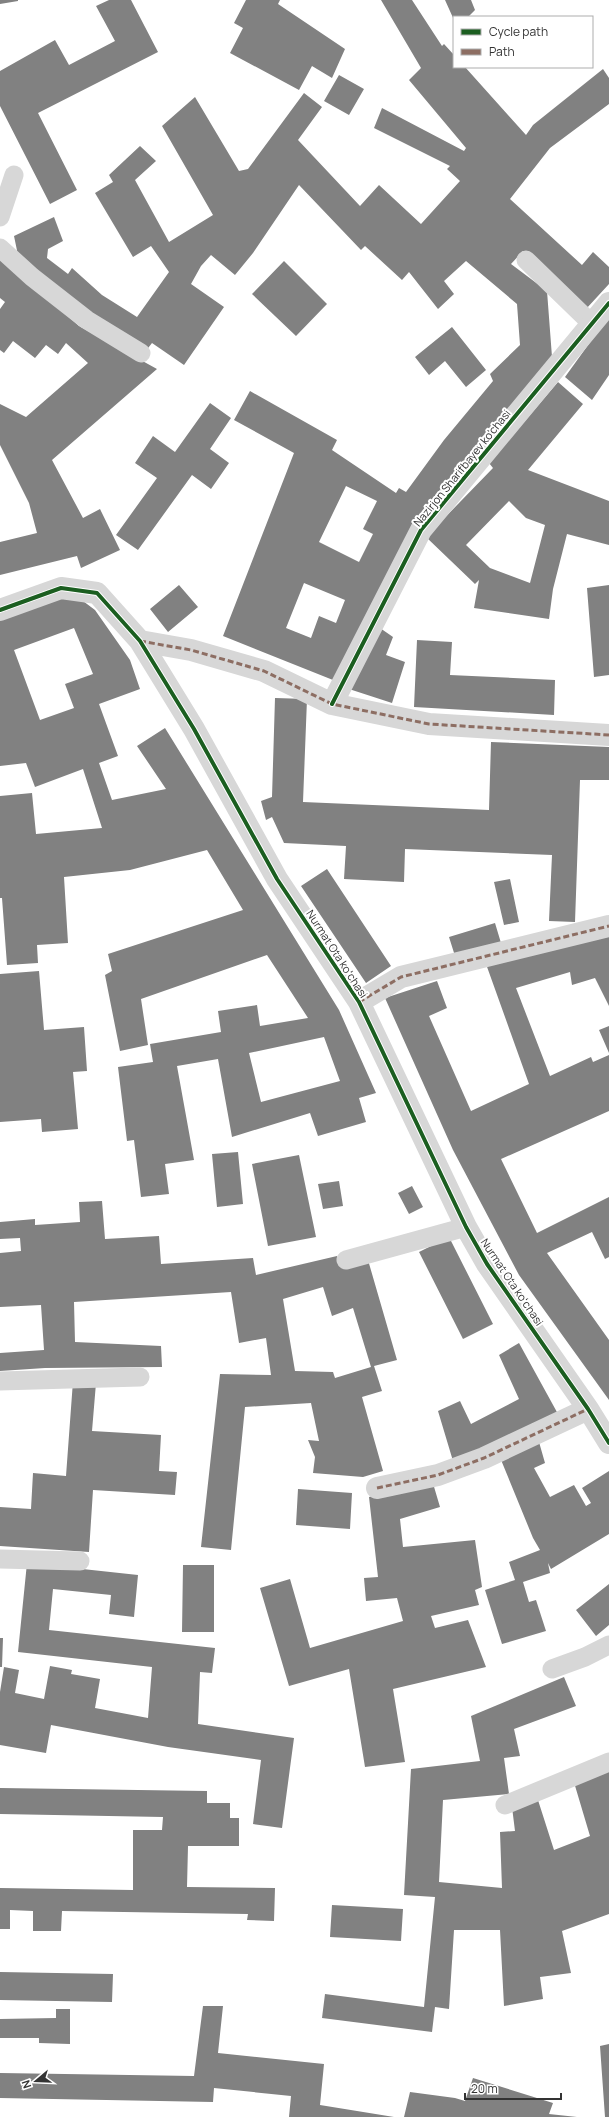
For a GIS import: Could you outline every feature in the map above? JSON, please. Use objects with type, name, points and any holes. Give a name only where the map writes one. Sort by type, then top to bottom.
[{"type":"street","name":"Nazirjon Sharifbayev ko'chasi","points":[[332,704],[421,530],[609,304]]},
{"type":"street","name":"Nurmat Ota koʻchasi","points":[[0,610],[61,588],[97,593],[140,641],[194,728],[277,879],[359,1002],[466,1227],[487,1264],[588,1409],[609,1443]]},
{"type":"street","points":[[140,641],[191,650],[264,670],[332,704],[429,724],[609,735]]},
{"type":"street","points":[[359,1002],[401,977],[609,926]]},
{"type":"street","points":[[377,1488],[438,1475],[458,1468],[484,1458],[588,1409]]},
{"type":"lane","points":[[0,218],[14,175]]},
{"type":"lane","points":[[0,248],[32,277],[87,320],[141,353]]},
{"type":"lane","points":[[526,260],[592,324]]},
{"type":"lane","points":[[346,1260],[466,1227]]},
{"type":"lane","points":[[0,1381],[140,1377]]},
{"type":"lane","points":[[0,1559],[80,1561]]},
{"type":"lane","points":[[552,1669],[585,1657],[609,1645]]},
{"type":"lane","points":[[505,1806],[609,1762]]},
{"type":"building","points":[[0,0],[18,0],[18,1],[0,4]]},
{"type":"building","points":[[109,0],[131,0],[158,52],[38,113],[77,190],[50,204],[0,106],[0,71],[55,40],[69,65],[115,41],[96,6]]},
{"type":"building","points":[[246,0],[280,0],[278,4],[345,49],[332,78],[312,66],[299,90],[230,53],[243,28],[234,23]]},
{"type":"building","points":[[381,0],[412,0],[442,46],[444,44],[453,54],[453,68],[466,68],[526,135],[533,125],[603,69],[609,78],[609,104],[550,148],[510,199],[582,265],[593,252],[609,267],[609,284],[586,309],[523,251],[511,264],[547,291],[552,357],[467,459],[338,682],[223,636],[294,453],[234,420],[250,391],[337,440],[332,450],[396,493],[399,488],[406,492],[444,440],[493,381],[490,374],[520,345],[517,304],[466,261],[444,281],[454,294],[438,309],[409,272],[402,280],[365,246],[361,250],[299,185],[253,253],[235,275],[211,255],[201,266],[191,284],[224,307],[184,365],[152,343],[145,352],[19,260],[14,236],[54,217],[63,241],[48,249],[47,258],[68,274],[72,268],[102,295],[137,317],[169,272],[151,246],[133,257],[95,193],[113,182],[109,175],[140,146],[156,161],[135,180],[169,242],[213,215],[162,126],[195,97],[239,171],[248,169],[304,93],[322,107],[298,140],[360,206],[379,185],[421,224],[460,181],[447,169],[450,166],[374,128],[382,108],[464,151],[466,148],[409,80],[421,68]],"holes":[[[346,486],[377,501],[363,529],[373,534],[359,562],[319,542]],[[304,583],[345,600],[336,623],[319,616],[311,638],[286,628]]]},
{"type":"building","points":[[445,0],[471,0],[475,10],[469,16],[453,16],[453,18]]},
{"type":"building","points":[[339,75],[364,89],[349,115],[324,101]]},
{"type":"building","points":[[0,257],[79,326],[157,369],[52,460],[83,518],[100,509],[120,550],[81,568],[77,556],[0,575],[0,542],[37,533],[29,503],[0,445],[0,404],[26,417],[88,363],[66,343],[58,354],[46,345],[35,358],[13,341],[4,353],[0,350],[0,309],[5,302],[0,298]]},
{"type":"building","points":[[284,261],[327,304],[296,336],[252,294]]},
{"type":"building","points":[[609,316],[609,375],[592,400],[565,377]]},
{"type":"building","points":[[452,327],[486,370],[466,387],[445,361],[429,375],[415,357]]},
{"type":"building","points":[[558,382],[583,404],[528,470],[609,501],[609,545],[567,534],[553,589],[549,619],[474,608],[479,580],[475,584],[426,537],[493,468],[489,463]],"holes":[[[509,501],[526,518],[545,525],[530,583],[490,568],[466,545]]]},
{"type":"building","points":[[210,403],[231,418],[210,449],[229,463],[211,489],[192,475],[138,550],[116,535],[157,478],[135,463],[153,436],[175,452]]},
{"type":"building","points":[[179,585],[198,607],[168,632],[150,609]]},
{"type":"building","points":[[609,585],[609,675],[594,677],[587,588]]},
{"type":"building","points":[[63,597],[83,601],[95,610],[130,660],[140,689],[99,704],[118,756],[99,763],[112,800],[166,789],[137,746],[165,728],[339,1010],[376,1093],[359,1098],[366,1122],[318,1136],[310,1113],[232,1137],[218,1059],[177,1066],[194,1160],[165,1164],[169,1194],[141,1197],[134,1140],[127,1141],[118,1067],[153,1062],[150,1044],[221,1032],[218,1011],[257,1005],[260,1026],[308,1018],[267,955],[141,999],[148,1045],[120,1051],[105,975],[112,971],[108,954],[243,910],[207,850],[130,870],[64,877],[68,943],[37,945],[38,963],[7,965],[2,898],[0,898],[0,796],[32,793],[36,834],[102,828],[83,769],[35,787],[26,763],[0,766],[0,620]],"holes":[[[74,628],[93,674],[65,684],[74,708],[40,720],[14,650]],[[324,1037],[340,1081],[261,1102],[249,1053]]]},
{"type":"building","points":[[380,628],[393,637],[386,655],[405,662],[392,703],[349,689]]},
{"type":"building","points":[[417,640],[452,642],[450,675],[555,680],[554,715],[414,707]]},
{"type":"building","points":[[275,698],[307,699],[303,802],[489,810],[491,742],[609,747],[609,780],[580,780],[575,922],[549,921],[552,855],[405,849],[404,882],[344,879],[346,846],[284,843],[272,817],[266,820],[261,801],[272,797]]},
{"type":"building","points":[[327,869],[391,966],[366,983],[301,886]]},
{"type":"building","points":[[510,879],[519,922],[504,925],[494,882]]},
{"type":"building","points":[[495,923],[501,943],[455,956],[449,937]]},
{"type":"building","points":[[609,932],[609,1006],[595,978],[572,985],[570,972],[516,988],[550,1076],[591,1057],[593,1062],[609,1055],[609,1111],[501,1159],[537,1233],[609,1197],[609,1257],[605,1259],[592,1232],[547,1253],[609,1340],[609,1400],[519,1275],[453,1150],[385,998],[437,981],[447,1008],[429,1016],[471,1111],[529,1084],[486,964]]},
{"type":"building","points":[[39,971],[44,1030],[84,1027],[87,1071],[73,1072],[78,1129],[42,1132],[41,1119],[0,1122],[0,974]]},
{"type":"building","points":[[609,1026],[609,1053],[599,1030]]},
{"type":"building","points":[[238,1152],[243,1204],[217,1207],[212,1154]]},
{"type":"building","points":[[299,1155],[316,1237],[268,1246],[252,1164]]},
{"type":"building","points":[[339,1181],[343,1206],[323,1209],[318,1184]]},
{"type":"building","points":[[412,1186],[423,1207],[409,1214],[398,1193]]},
{"type":"building","points":[[102,1201],[105,1239],[159,1236],[161,1264],[253,1258],[256,1275],[337,1256],[341,1267],[368,1260],[397,1360],[374,1366],[382,1391],[362,1397],[383,1471],[363,1477],[313,1473],[315,1457],[308,1440],[319,1441],[311,1403],[245,1407],[231,1550],[201,1547],[220,1374],[271,1375],[266,1338],[239,1343],[231,1292],[74,1302],[75,1342],[161,1346],[162,1367],[45,1368],[0,1371],[0,1353],[44,1350],[41,1305],[0,1307],[0,1253],[21,1251],[20,1238],[0,1239],[0,1222],[35,1219],[35,1225],[80,1222],[79,1202]],"holes":[[[323,1287],[332,1316],[353,1308],[371,1367],[335,1378],[333,1372],[295,1371],[283,1299]]]},
{"type":"building","points":[[449,1237],[493,1324],[463,1339],[419,1252]]},
{"type":"building","points":[[519,1343],[558,1414],[453,1461],[438,1411],[460,1401],[471,1424],[519,1399],[499,1355]]},
{"type":"building","points":[[73,1381],[96,1383],[92,1431],[161,1435],[159,1471],[177,1472],[175,1495],[93,1490],[89,1552],[0,1546],[0,1507],[31,1509],[33,1473],[66,1476]]},
{"type":"building","points":[[539,1442],[545,1463],[534,1468],[550,1497],[574,1485],[586,1506],[591,1503],[582,1488],[609,1471],[609,1534],[551,1569],[548,1563],[550,1573],[523,1582],[529,1602],[536,1600],[546,1631],[502,1644],[485,1590],[515,1580],[509,1562],[540,1550],[533,1538],[499,1455]]},
{"type":"building","points":[[432,1480],[440,1507],[400,1519],[403,1547],[475,1540],[482,1587],[475,1590],[479,1605],[431,1616],[435,1628],[468,1620],[486,1667],[393,1689],[405,1762],[365,1767],[349,1669],[289,1686],[260,1588],[290,1579],[310,1648],[403,1621],[397,1598],[366,1601],[364,1578],[378,1577],[369,1497]]},
{"type":"building","points":[[298,1489],[352,1493],[350,1529],[296,1525]]},
{"type":"building","points":[[27,1563],[138,1575],[134,1617],[109,1614],[111,1595],[53,1589],[49,1630],[215,1648],[212,1673],[200,1672],[198,1724],[294,1738],[282,1828],[253,1824],[261,1760],[168,1747],[51,1725],[46,1753],[0,1745],[0,1692],[4,1667],[19,1670],[15,1693],[44,1699],[50,1666],[72,1670],[71,1674],[100,1679],[95,1708],[148,1718],[152,1667],[18,1652]]},
{"type":"building","points":[[183,1565],[214,1565],[214,1632],[182,1632]]},
{"type":"building","points":[[609,1584],[609,1625],[596,1636],[576,1610]]},
{"type":"building","points":[[0,1638],[3,1638],[2,1667],[0,1667]]},
{"type":"building","points":[[564,1677],[576,1706],[514,1729],[520,1756],[504,1758],[509,1794],[443,1800],[439,1882],[502,1888],[500,1832],[515,1831],[512,1807],[537,1797],[554,1850],[590,1836],[573,1779],[609,1765],[609,1914],[562,1931],[571,1973],[540,1977],[543,1999],[504,2006],[500,1930],[454,1930],[449,2009],[435,2007],[432,2032],[322,2018],[325,1994],[424,2007],[435,1897],[404,1895],[411,1769],[480,1761],[471,1716]]},
{"type":"building","points":[[0,1788],[207,1791],[207,1803],[230,1803],[230,1818],[239,1818],[239,1846],[188,1846],[187,1887],[275,1888],[274,1921],[247,1920],[248,1914],[62,1911],[61,1931],[33,1931],[33,1911],[10,1910],[10,1929],[0,1929],[0,1888],[133,1890],[133,1830],[162,1830],[163,1817],[0,1814]]},
{"type":"building","points":[[332,1905],[403,1909],[401,1941],[330,1937]]},
{"type":"building","points":[[0,1972],[113,1974],[112,2002],[0,2000]]},
{"type":"building","points":[[203,2006],[223,2006],[218,2053],[324,2064],[320,2105],[394,2117],[289,2117],[291,2096],[214,2088],[213,2102],[0,2098],[0,2073],[194,2076]]},
{"type":"building","points":[[56,2009],[70,2009],[70,2044],[39,2043],[39,2038],[0,2038],[0,2019],[56,2018]]},
{"type":"building","points":[[609,2044],[609,2117],[605,2117],[600,2046]]},
{"type":"building","points":[[473,2078],[553,2103],[549,2114],[577,2117],[404,2117],[410,2092],[455,2098],[465,2101]]},
{"type":"marked path","points":[[140,641],[191,650],[264,671],[332,704],[429,724],[609,735]]},
{"type":"marked path","points":[[359,1002],[401,977],[609,926]]},
{"type":"marked path","points":[[377,1488],[438,1475],[484,1458],[588,1409]]},
{"type":"cycle path","points":[[332,704],[421,530],[609,303]]},
{"type":"cycle path","points":[[0,610],[61,588],[97,593],[140,641],[194,729],[277,879],[359,1002],[466,1227],[487,1264],[588,1409],[609,1443]]}]
